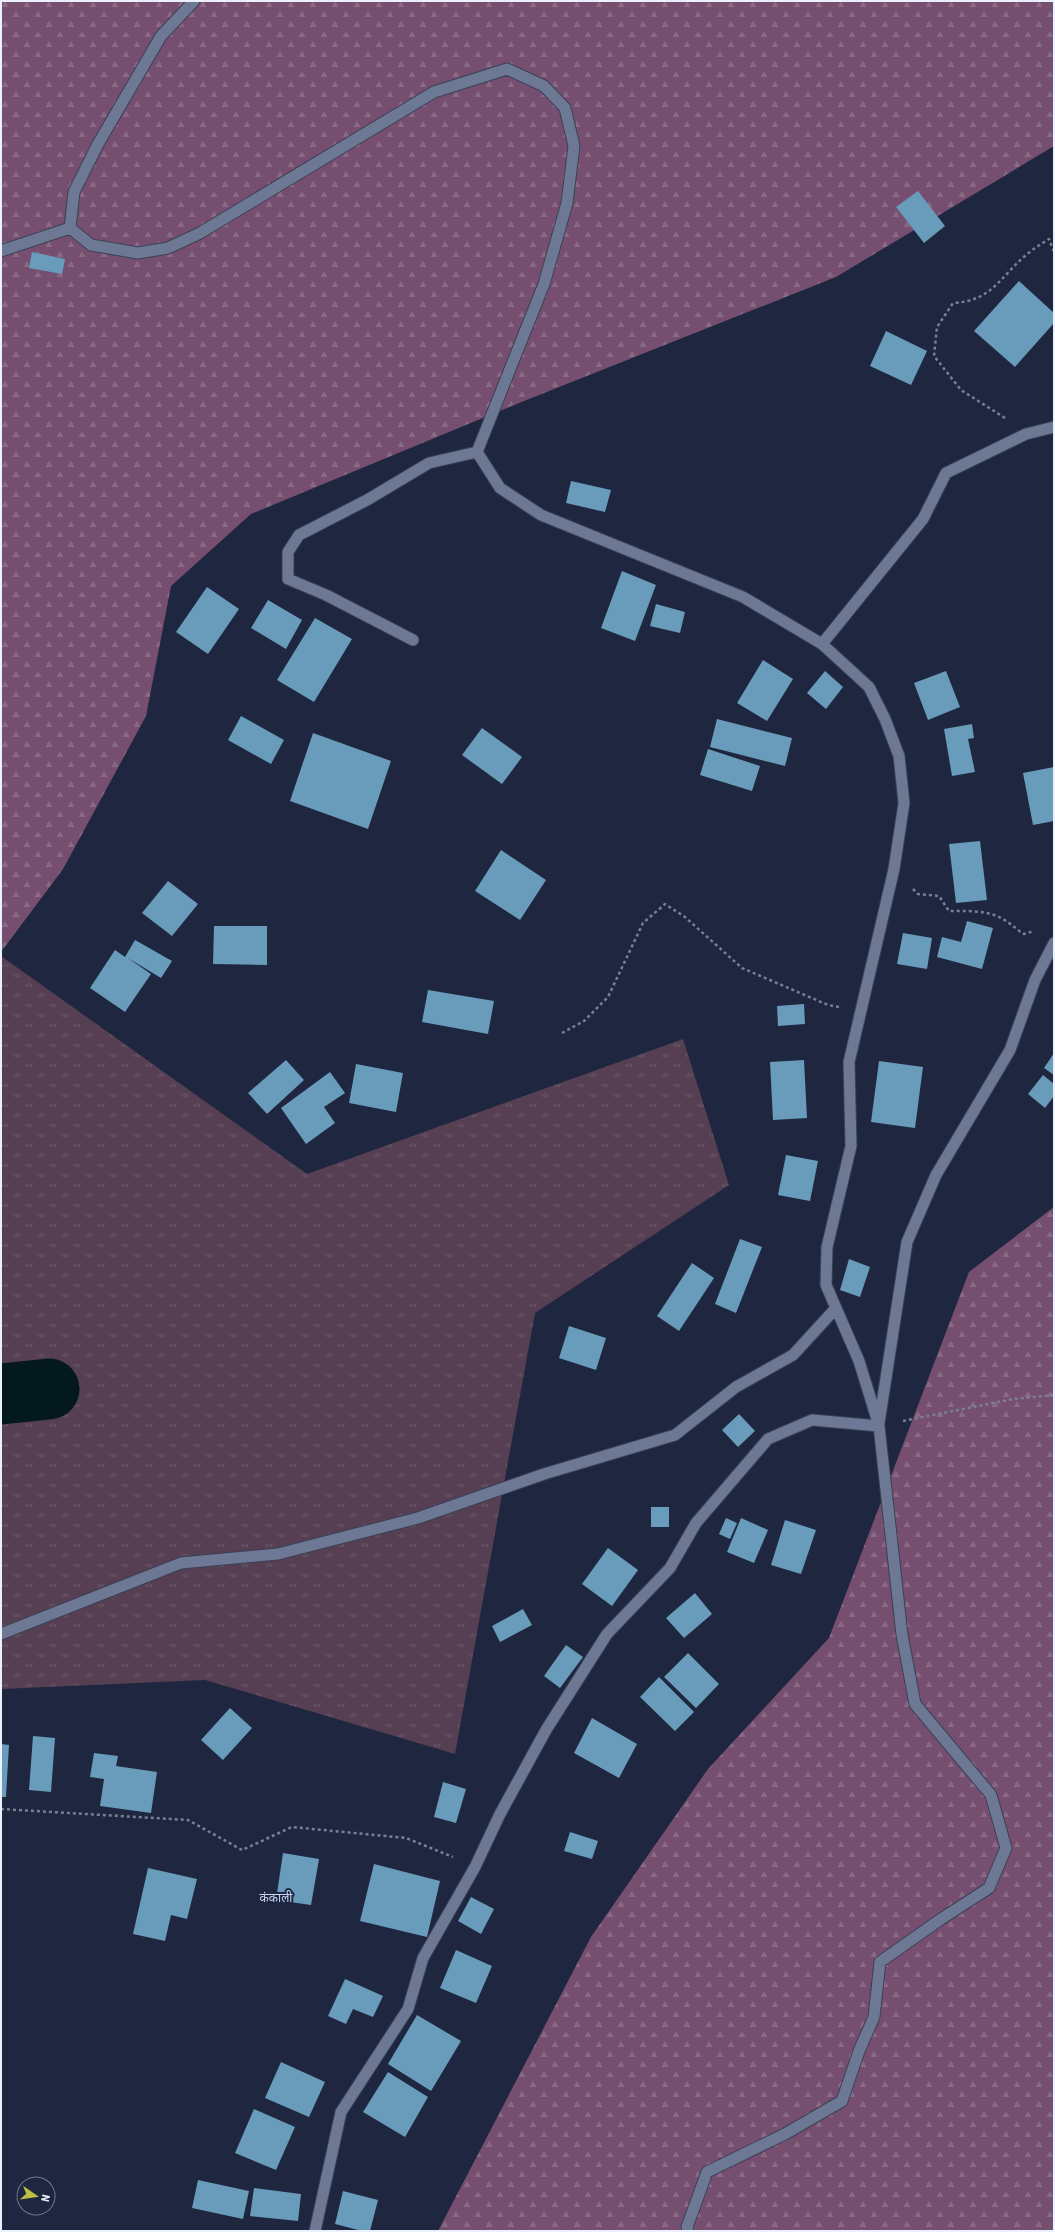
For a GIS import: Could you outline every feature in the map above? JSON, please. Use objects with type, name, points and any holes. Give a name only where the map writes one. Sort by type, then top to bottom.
[{"type":"street","points":[[70,228],[74,192],[98,144],[161,36],[194,1]]},
{"type":"street","points":[[70,228],[91,245],[138,253],[168,248],[200,232],[434,92],[507,69],[544,86],[565,108],[574,146],[567,203],[544,284],[477,452]]},
{"type":"street","points":[[1,251],[70,228]]},
{"type":"street","points":[[822,644],[923,519],[946,473],[1026,434],[1054,427]]},
{"type":"street","points":[[413,640],[326,595],[288,579],[288,552],[299,536],[367,500],[430,463],[477,452]]},
{"type":"street","points":[[477,452],[500,488],[541,515],[743,597],[822,644],[869,687],[885,719],[899,756],[904,803],[894,868],[849,1062],[851,1146],[827,1248],[826,1285],[859,1362],[879,1426],[902,1635],[916,1704],[991,1795],[1006,1848],[990,1888],[880,1962],[874,2017],[859,2051],[842,2101],[785,2134],[707,2172],[687,2227],[688,2231]]},
{"type":"street","points":[[879,1426],[908,1242],[936,1175],[1010,1050],[1035,980],[1054,943]]},
{"type":"street","points":[[1,1634],[181,1564],[278,1554],[418,1518],[544,1474],[675,1435],[736,1387],[793,1356],[836,1308]]},
{"type":"street","points":[[315,2231],[341,2112],[408,2009],[423,1958],[475,1867],[500,1814],[546,1730],[607,1634],[670,1568],[696,1523],[768,1439],[812,1420],[879,1426]]},
{"type":"path","points":[[1026,434],[1008,420],[961,390],[934,356],[937,327],[953,303],[970,302],[999,284],[1025,255],[1049,239],[1054,252]]},
{"type":"path","points":[[894,868],[918,894],[938,896],[949,911],[971,911],[1001,917],[1024,934],[1036,930]]},
{"type":"path","points":[[562,1033],[584,1021],[608,998],[643,924],[665,904],[685,917],[742,968],[828,1005],[861,1011]]},
{"type":"path","points":[[879,1426],[1013,1398],[1054,1395]]},
{"type":"path","points":[[1,1810],[188,1820],[242,1850],[292,1828],[406,1838],[475,1867]]},
{"type":"green space","points":[[1,1],[1054,1],[1054,146],[836,277],[519,403],[251,514],[171,586],[146,716],[63,869],[1,952]]},
{"type":"green space","points":[[1,956],[307,1174],[683,1039],[729,1185],[535,1313],[455,1754],[205,1680],[1,1689]]},
{"type":"green space","points":[[1054,1207],[1054,2231],[438,2231],[591,1937],[708,1769],[829,1638],[969,1272]]},
{"type":"building","points":[[918,191],[945,226],[924,243],[896,207]]},
{"type":"building","points":[[32,252],[65,259],[62,274],[29,268]]},
{"type":"building","points":[[1019,281],[1054,313],[1054,323],[1015,367],[974,331]]},
{"type":"building","points":[[886,331],[927,351],[911,385],[870,366]]},
{"type":"building","points":[[571,481],[611,490],[605,512],[566,503]]},
{"type":"building","points":[[622,571],[656,585],[635,641],[601,628]]},
{"type":"building","points":[[207,587],[239,609],[208,654],[176,632]]},
{"type":"building","points":[[268,600],[302,620],[286,649],[251,628]]},
{"type":"building","points":[[656,604],[685,612],[680,633],[650,626]]},
{"type":"building","points":[[315,618],[352,639],[314,702],[277,680]]},
{"type":"building","points":[[763,660],[793,679],[767,721],[737,703]]},
{"type":"building","points":[[825,671],[843,687],[826,709],[807,693]]},
{"type":"building","points":[[946,671],[960,707],[928,720],[914,683]]},
{"type":"building","points":[[241,716],[284,740],[271,764],[228,740]]},
{"type":"building","points":[[717,719],[792,738],[785,766],[710,747]]},
{"type":"building","points":[[972,724],[974,738],[968,739],[975,772],[952,776],[944,729]]},
{"type":"building","points":[[482,728],[522,757],[502,784],[462,755]]},
{"type":"building","points":[[313,733],[391,761],[368,829],[290,801]]},
{"type":"building","points":[[708,749],[760,766],[752,791],[700,775]]},
{"type":"building","points":[[1054,767],[1054,821],[1033,825],[1023,773]]},
{"type":"building","points":[[980,841],[987,900],[956,903],[949,844]]},
{"type":"building","points":[[501,850],[546,880],[520,920],[475,891]]},
{"type":"building","points":[[168,881],[198,904],[172,936],[142,913]]},
{"type":"building","points":[[967,921],[993,928],[982,969],[937,957],[942,937],[961,942]]},
{"type":"building","points":[[214,926],[267,926],[267,965],[213,964]]},
{"type":"building","points":[[903,933],[932,938],[927,969],[897,964]]},
{"type":"building","points":[[135,940],[172,961],[161,978],[128,958],[151,974],[125,1012],[90,988],[115,950],[125,957]]},
{"type":"building","points":[[428,990],[494,1001],[488,1034],[422,1022]]},
{"type":"building","points":[[804,1004],[805,1024],[778,1026],[777,1006]]},
{"type":"building","points":[[1054,1053],[1054,1075],[1044,1068]]},
{"type":"building","points":[[286,1060],[304,1080],[267,1114],[248,1093]]},
{"type":"building","points":[[804,1060],[807,1118],[773,1120],[770,1062]]},
{"type":"building","points":[[879,1061],[923,1067],[915,1128],[871,1122]]},
{"type":"building","points":[[356,1064],[403,1073],[396,1112],[349,1103]]},
{"type":"building","points":[[330,1072],[345,1093],[324,1107],[335,1123],[306,1144],[281,1108]]},
{"type":"building","points":[[1043,1075],[1054,1084],[1054,1096],[1045,1108],[1028,1094]]},
{"type":"building","points":[[786,1155],[818,1161],[810,1201],[778,1195]]},
{"type":"building","points":[[740,1239],[762,1247],[736,1313],[715,1304]]},
{"type":"building","points":[[849,1259],[870,1267],[860,1297],[840,1290]]},
{"type":"building","points":[[692,1263],[714,1278],[679,1331],[657,1316]]},
{"type":"building","points":[[569,1326],[606,1338],[596,1370],[559,1358]]},
{"type":"building","points":[[739,1414],[755,1431],[738,1447],[722,1430]]},
{"type":"building","points":[[651,1507],[669,1507],[669,1527],[651,1527]]},
{"type":"building","points":[[726,1518],[737,1523],[730,1539],[719,1534]]},
{"type":"building","points":[[741,1518],[768,1530],[754,1563],[727,1552]]},
{"type":"building","points":[[785,1520],[816,1530],[801,1574],[771,1565]]},
{"type":"building","points":[[608,1548],[638,1570],[612,1606],[582,1584]]},
{"type":"building","points":[[695,1593],[712,1614],[684,1638],[666,1618]]},
{"type":"building","points":[[523,1609],[532,1625],[500,1642],[492,1626]]},
{"type":"building","points":[[566,1645],[583,1657],[560,1688],[544,1676]]},
{"type":"building","points":[[688,1653],[719,1684],[696,1708],[664,1677]]},
{"type":"building","points":[[659,1677],[694,1712],[675,1731],[640,1697]]},
{"type":"building","points":[[230,1708],[252,1728],[223,1760],[201,1740]]},
{"type":"building","points":[[592,1718],[637,1744],[619,1778],[574,1753]]},
{"type":"building","points":[[33,1736],[55,1738],[51,1792],[29,1790]]},
{"type":"building","points":[[1,1744],[9,1745],[6,1797],[1,1797]]},
{"type":"building","points":[[94,1753],[118,1756],[116,1766],[157,1772],[151,1813],[100,1806],[104,1779],[90,1777]]},
{"type":"building","points":[[443,1782],[466,1789],[456,1823],[434,1817]]},
{"type":"building","points":[[570,1832],[598,1841],[592,1859],[564,1851]]},
{"type":"building","points":[[283,1853],[319,1859],[311,1905],[276,1900]]},
{"type":"building","points":[[374,1864],[440,1881],[427,1937],[360,1921]]},
{"type":"building","points":[[148,1868],[197,1879],[187,1919],[171,1915],[165,1941],[133,1934]]},
{"type":"building","points":[[471,1897],[494,1909],[481,1934],[458,1921]]},
{"type":"building","points":[[456,1950],[492,1966],[476,2003],[440,1988]]},
{"type":"building","points":[[345,1979],[383,1996],[373,2017],[353,2009],[346,2024],[328,2016]]},
{"type":"building","points":[[417,2015],[461,2041],[431,2091],[388,2064]]},
{"type":"building","points":[[281,2062],[325,2082],[309,2117],[265,2098]]},
{"type":"building","points":[[388,2072],[428,2097],[405,2137],[363,2112]]},
{"type":"building","points":[[254,2109],[295,2127],[276,2170],[235,2153]]},
{"type":"building","points":[[198,2180],[249,2191],[243,2219],[192,2208]]},
{"type":"building","points":[[254,2188],[301,2194],[298,2221],[250,2216]]},
{"type":"building","points":[[343,2191],[378,2200],[370,2231],[362,2231],[335,2224]]},
{"type":"waterway","points":[[1,1394],[49,1389]]},
{"type":"district","name":"कंकाली","points":[[276,1898]]}]
